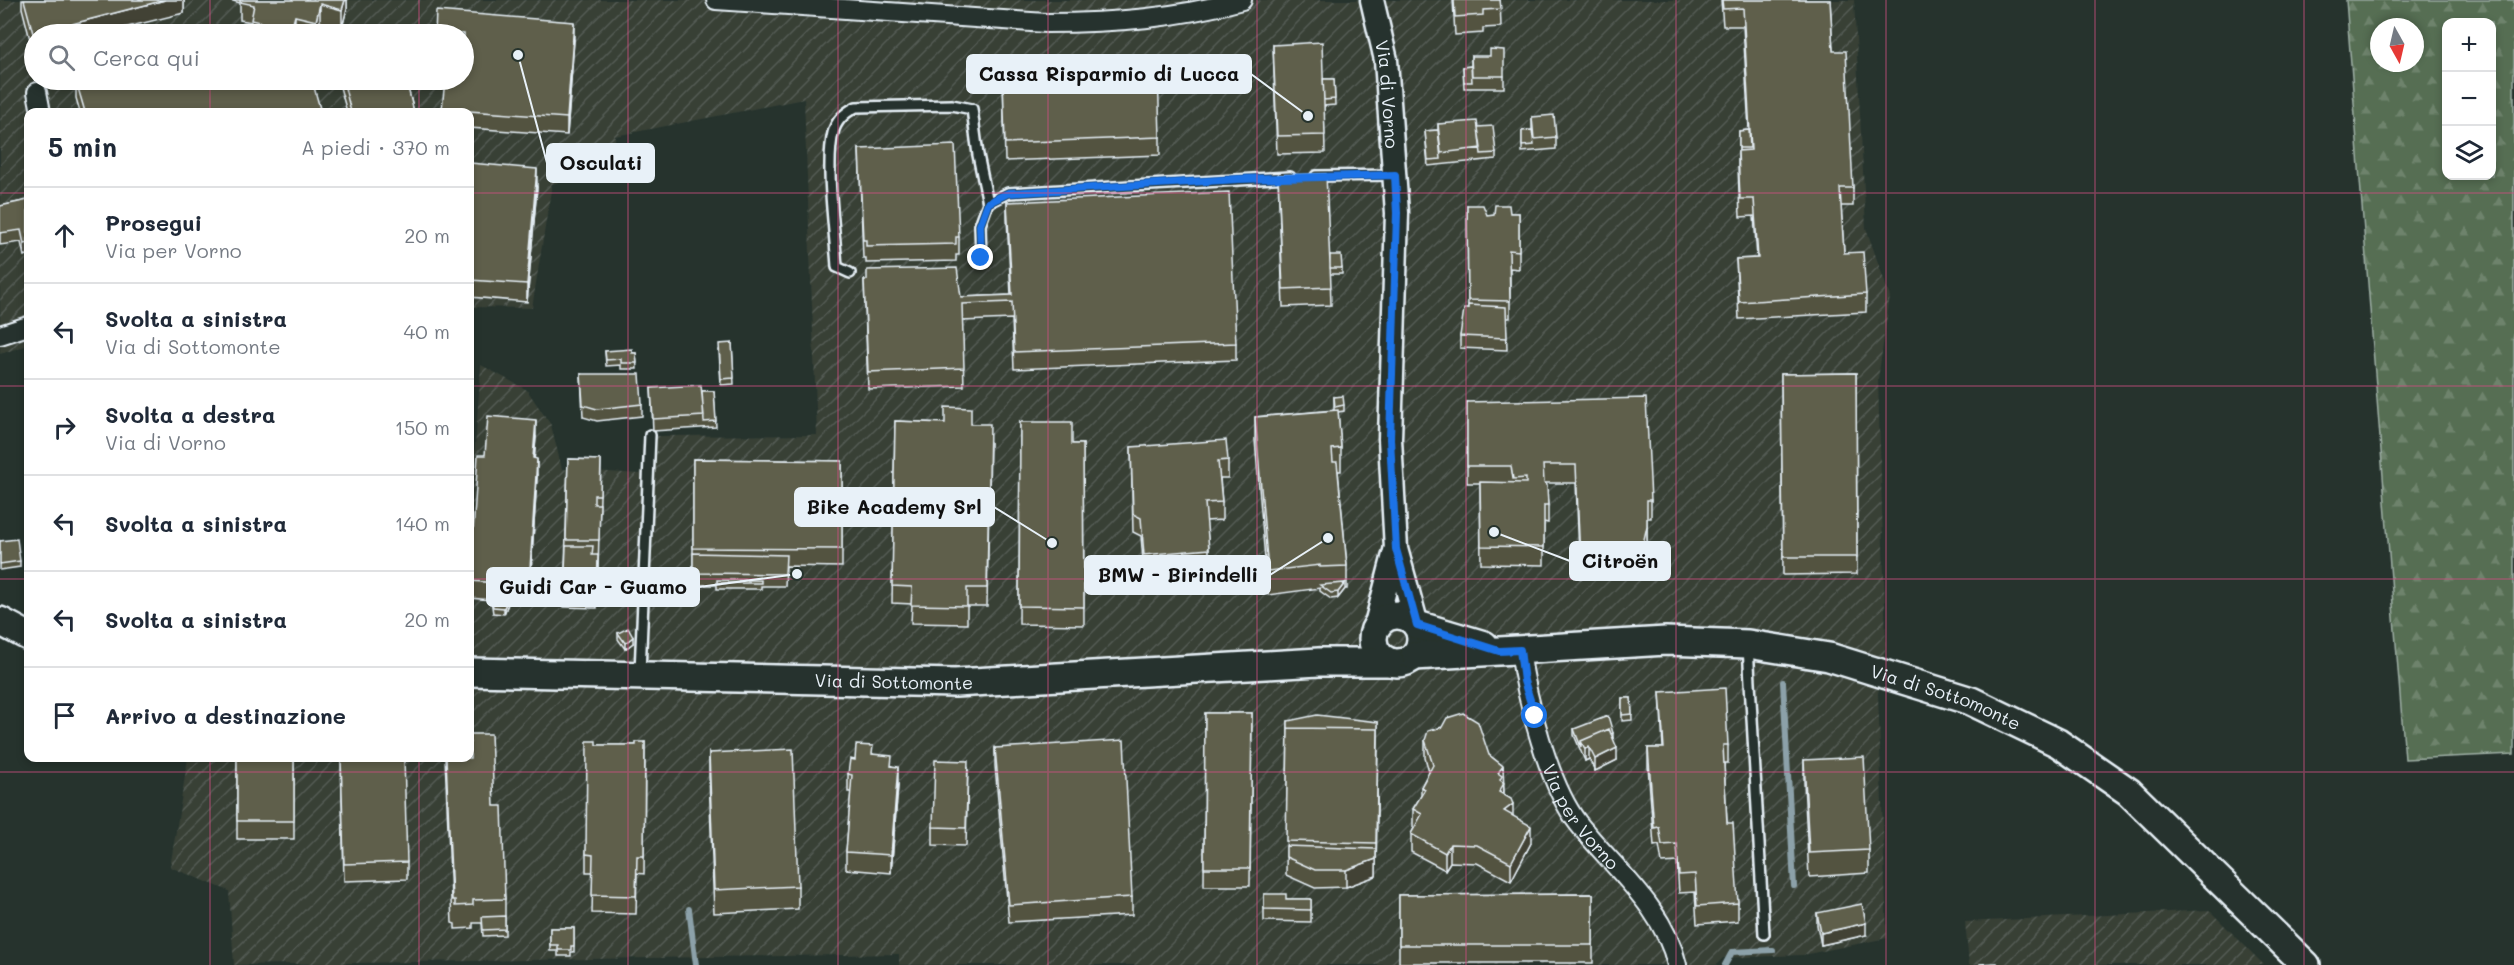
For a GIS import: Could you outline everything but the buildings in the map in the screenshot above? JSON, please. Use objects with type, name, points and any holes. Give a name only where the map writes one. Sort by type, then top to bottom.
[{"type":"main road","name":"Via di Sottomonte","points":[[1319,662],[1350,646],[1387,616],[1395,614],[1404,615],[1417,625],[1510,651]]},
{"type":"main road","points":[[0,621],[24,634]]},
{"type":"main road","points":[[1375,628],[1373,644],[1376,652],[1402,659],[1421,641],[1417,625]]},
{"type":"main road","name":"Via di Sottomonte","points":[[474,672],[955,683],[1269,667],[1666,641],[1748,644],[1829,657],[1971,700],[2058,743],[2129,792],[2306,965]]},
{"type":"street","points":[[716,0],[1046,23],[1096,23],[1194,13],[1242,0]]},
{"type":"street","name":"Via di Vorno","points":[[1372,0],[1386,60],[1397,213],[1390,439],[1396,549],[1417,625]]},
{"type":"street","points":[[37,92],[40,108]]},
{"type":"street","points":[[0,335],[24,327]]},
{"type":"street","name":"Via di Vorno","points":[[1375,628],[1396,549]]},
{"type":"street","name":"Via per Vorno","points":[[1510,651],[1524,681],[1553,776],[1577,822],[1630,880],[1673,948],[1677,965]]},
{"type":"lane","points":[[850,273],[837,267],[831,161],[833,132],[844,113],[856,107],[952,105],[972,109],[978,155],[988,203],[980,225],[981,258]]},
{"type":"lane","points":[[1308,176],[1395,175]]},
{"type":"lane","points":[[988,203],[1008,193],[1296,177]]},
{"type":"lane","points":[[639,675],[650,435]]},
{"type":"lane","points":[[1748,644],[1764,934]]},
{"type":"shaded area","points":[[0,0],[1854,0],[1866,228],[1890,297],[1878,379],[1886,644],[1878,694],[1887,938],[1803,955],[1723,958],[1716,965],[899,965],[899,954],[234,965],[229,891],[170,867],[187,762],[474,762],[474,460],[481,365],[527,390],[551,425],[562,469],[640,474],[657,436],[817,435],[804,99],[615,136],[616,167],[552,184],[532,308],[474,307],[474,108],[24,108],[24,346],[0,354]]},
{"type":"shaded area","points":[[2209,910],[2264,965],[1969,965],[1965,922]]},
{"type":"green space","points":[[2346,0],[2514,0],[2514,754],[2405,759]]},
{"type":"waterway","points":[[1783,682],[1794,886]]},
{"type":"waterway","points":[[689,909],[696,965]]},
{"type":"waterway","points":[[1725,965],[1732,952],[1773,950]]},
{"type":"place","name":"Osculati","points":[[518,55]]},
{"type":"place","name":"Cassa Risparmio di Lucca","points":[[1308,116]]},
{"type":"place","name":"Citroën","points":[[1494,532]]},
{"type":"place","name":"BMW - Birindelli","points":[[1328,538]]},
{"type":"place","name":"Bike Academy Srl","points":[[1052,543]]},
{"type":"place","name":"Guidi Car - Guamo","points":[[797,574]]},
{"type":"route","points":[[981,258],[980,225],[988,203],[1008,193],[1239,179],[1354,174],[1395,175],[1397,213],[1390,439],[1396,549],[1417,625],[1499,651],[1520,650],[1524,681],[1535,716]]}]
